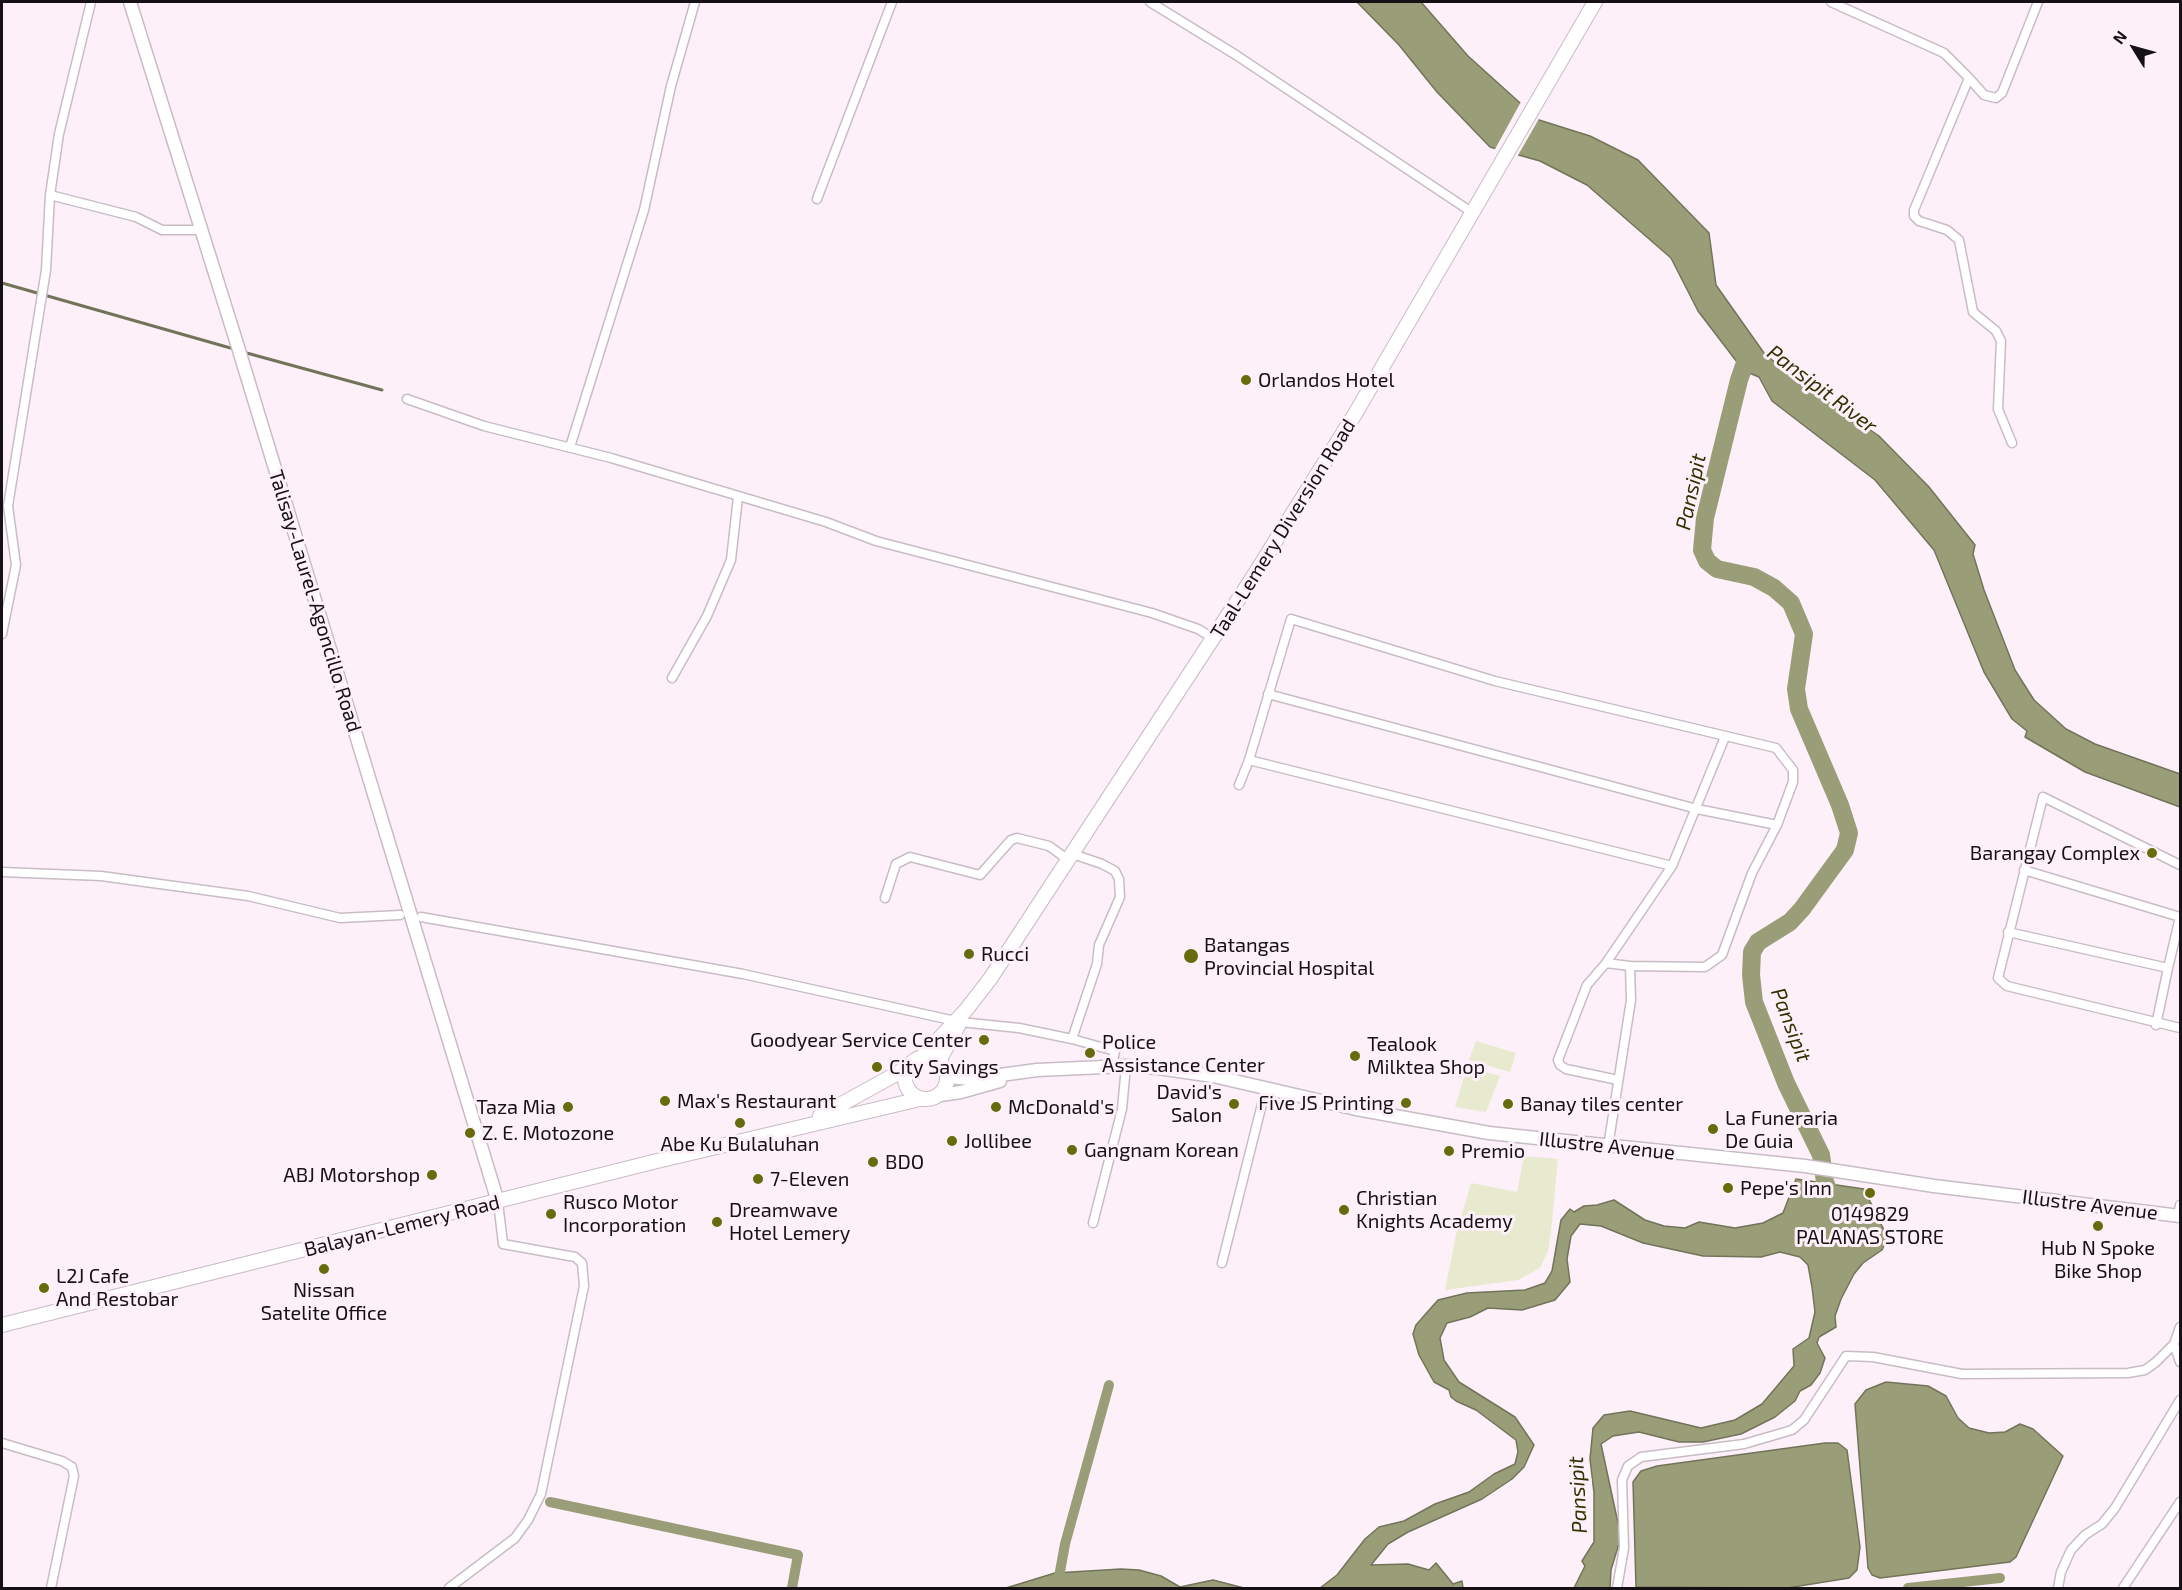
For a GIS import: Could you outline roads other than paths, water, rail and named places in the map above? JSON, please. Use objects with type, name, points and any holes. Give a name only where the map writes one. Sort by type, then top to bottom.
[{"type":"main road","name":"Talisay-Laurel-Agoncillo Road","points":[[130,2],[238,347],[498,1202]]},
{"type":"main road","name":"Taal-Lemery Diversion Road","points":[[922,1057],[960,1018],[990,979],[1068,856],[1214,638],[1355,414],[1595,2]]},
{"type":"main road","name":"Taal-Lemery Diversion Road","points":[[939,1061],[960,1018]]},
{"type":"main road","points":[[922,1057],[939,1061],[945,1067],[948,1077],[946,1087],[939,1095],[930,1099],[920,1099],[912,1095],[906,1087],[904,1077],[907,1068],[922,1057]]},
{"type":"main road","name":"Illustre Avenue","points":[[948,1077],[970,1078],[1037,1070],[1126,1066],[1182,1071],[1356,1109],[1479,1131],[1608,1147],[1805,1166],[1934,1186],[2180,1212]]},
{"type":"main road","name":"Balayan-Lemery Road","points":[[802,1125],[907,1068]]},
{"type":"main road","name":"Illustre Avenue","points":[[939,1095],[961,1092],[1037,1070]]},
{"type":"main road","name":"Balayan-Lemery Road","points":[[2,1325],[802,1125],[920,1099]]},
{"type":"street","points":[[2,634],[16,565],[8,506],[46,270],[50,195],[58,134],[91,2]]},
{"type":"street","points":[[570,447],[644,210],[671,86],[695,2]]},
{"type":"street","points":[[817,199],[892,2]]},
{"type":"street","points":[[1150,2],[1236,55],[1473,213]]},
{"type":"street","points":[[1831,2],[1944,53],[1984,95],[1996,98],[2002,93],[2038,2]]},
{"type":"street","points":[[1969,78],[1914,210],[1914,216],[1919,221],[1947,230],[1959,240],[1973,312],[1996,331],[2001,341],[1998,409],[2012,443]]},
{"type":"street","points":[[50,195],[136,217],[162,230],[201,230]]},
{"type":"street","points":[[407,399],[484,426],[570,447],[826,522],[876,541],[1152,614],[1198,629],[1214,638]]},
{"type":"street","points":[[672,678],[707,616],[730,560],[738,497]]},
{"type":"street","points":[[1239,785],[1249,760],[1291,620],[1495,681],[1776,748],[1793,770],[1793,782],[1777,825],[1752,873],[1722,955],[1705,967],[1630,966],[1606,963]]},
{"type":"street","points":[[1268,694],[1697,809],[1777,825]]},
{"type":"street","points":[[1618,1080],[1566,1069],[1560,1065],[1558,1060],[1587,985],[1606,963],[1672,867],[1725,736]]},
{"type":"street","points":[[1249,760],[1672,867]]},
{"type":"street","points":[[2181,865],[2043,797],[1998,978],[2007,986],[2156,1024],[2181,1028]]},
{"type":"street","points":[[885,898],[896,864],[910,857],[980,875],[1011,840],[1017,838],[1049,846],[1068,856],[1115,871],[1119,879],[1120,897],[1099,945],[1097,964],[1072,1039]]},
{"type":"street","points":[[2024,870],[2180,916],[2156,1024]]},
{"type":"street","points":[[2,872],[101,876],[248,896],[340,918],[400,915]]},
{"type":"street","points":[[421,917],[743,974],[1072,1039],[1114,1052],[1112,1067]]},
{"type":"street","points":[[2008,932],[2168,968]]},
{"type":"street","points":[[1608,1147],[1631,1000],[1630,966]]},
{"type":"street","points":[[1093,1223],[1122,1108],[1126,1066]]},
{"type":"street","points":[[1222,1263],[1266,1088]]},
{"type":"street","points":[[449,1588],[515,1538],[541,1494],[584,1286],[582,1263],[575,1257],[503,1244],[498,1202]]},
{"type":"street","points":[[1617,1588],[1624,1548],[1622,1480],[1628,1466],[1641,1457],[1744,1444],[1792,1430],[1804,1420],[1845,1356],[1873,1357],[1962,1374],[2074,1375],[2145,1370],[2174,1344],[2181,1327]]},
{"type":"street","points":[[2174,1344],[2181,1362]]},
{"type":"street","points":[[2058,1588],[2061,1572],[2071,1550],[2085,1535],[2102,1524],[2115,1508],[2181,1400]]},
{"type":"street","points":[[2,1443],[62,1461],[72,1467],[74,1476],[51,1588]]},
{"type":"street","points":[[2123,1588],[2180,1502]]},
{"type":"waterway","points":[[2,283],[234,349]]},
{"type":"waterway","points":[[243,352],[382,390]]},
{"type":"waterway","name":"Pansipit","points":[[1746,360],[1705,518],[1702,550],[1707,561],[1717,569],[1754,577],[1774,588],[1791,603],[1804,634],[1796,689],[1799,709],[1840,805],[1849,833],[1845,850],[1802,909],[1790,922],[1758,942],[1752,952],[1751,975],[1754,1002],[1786,1083],[1821,1155],[1825,1182],[1835,1205]]},
{"type":"waterway","points":[[1057,1588],[1065,1544],[1109,1385]]},
{"type":"waterway","points":[[550,1502],[798,1555],[792,1588]]},
{"type":"waterway","points":[[1908,1588],[2000,1578]]},
{"type":"place","name":"Orlandos Hotel","points":[[1246,380]]},
{"type":"place","name":"Barangay Complex","points":[[2152,853]]},
{"type":"place","name":"Rucci","points":[[969,954]]},
{"type":"place","name":"Batangas Provincial Hospital","points":[[1191,956]]},
{"type":"place","name":"Goodyear Service Center","points":[[984,1040]]},
{"type":"place","name":"Police Assistance Center","points":[[1090,1053]]},
{"type":"place","name":"Tealook Milktea Shop","points":[[1355,1056]]},
{"type":"place","name":"City Savings","points":[[877,1067]]},
{"type":"place","name":"Max's Restaurant","points":[[665,1101]]},
{"type":"place","name":"Five JS Printing","points":[[1406,1103]]},
{"type":"place","name":"David's Salon","points":[[1234,1104]]},
{"type":"place","name":"Banay tiles center","points":[[1508,1104]]},
{"type":"place","name":"Taza Mia","points":[[568,1107]]},
{"type":"place","name":"McDonald's","points":[[996,1107]]},
{"type":"place","name":"Abe Ku Bulaluhan","points":[[740,1123]]},
{"type":"place","name":"La Funeraria De Guia","points":[[1713,1129]]},
{"type":"place","name":"Z. E. Motozone","points":[[470,1133]]},
{"type":"place","name":"Jollibee","points":[[952,1141]]},
{"type":"place","name":"Gangnam Korean","points":[[1072,1150]]},
{"type":"place","name":"Premio","points":[[1449,1151]]},
{"type":"place","name":"BDO","points":[[873,1162]]},
{"type":"place","name":"ABJ Motorshop","points":[[432,1175]]},
{"type":"place","name":"7-Eleven","points":[[758,1179]]},
{"type":"place","name":"Pepe's Inn","points":[[1728,1188]]},
{"type":"place","name":"0149829 PALANAS STORE","points":[[1870,1193]]},
{"type":"place","name":"Christian Knights Academy","points":[[1344,1210]]},
{"type":"place","name":"Rusco Motor Incorporation","points":[[551,1214]]},
{"type":"place","name":"Dreamwave Hotel Lemery","points":[[717,1222]]},
{"type":"place","name":"Hub N Spoke Bike Shop","points":[[2098,1226]]},
{"type":"place","name":"Nissan Satelite Office","points":[[324,1269]]},
{"type":"place","name":"L2J Cafe And Restobar","points":[[44,1288]]},
{"type":"water label","name":"Pansipit River","points":[[1822,389]]}]
